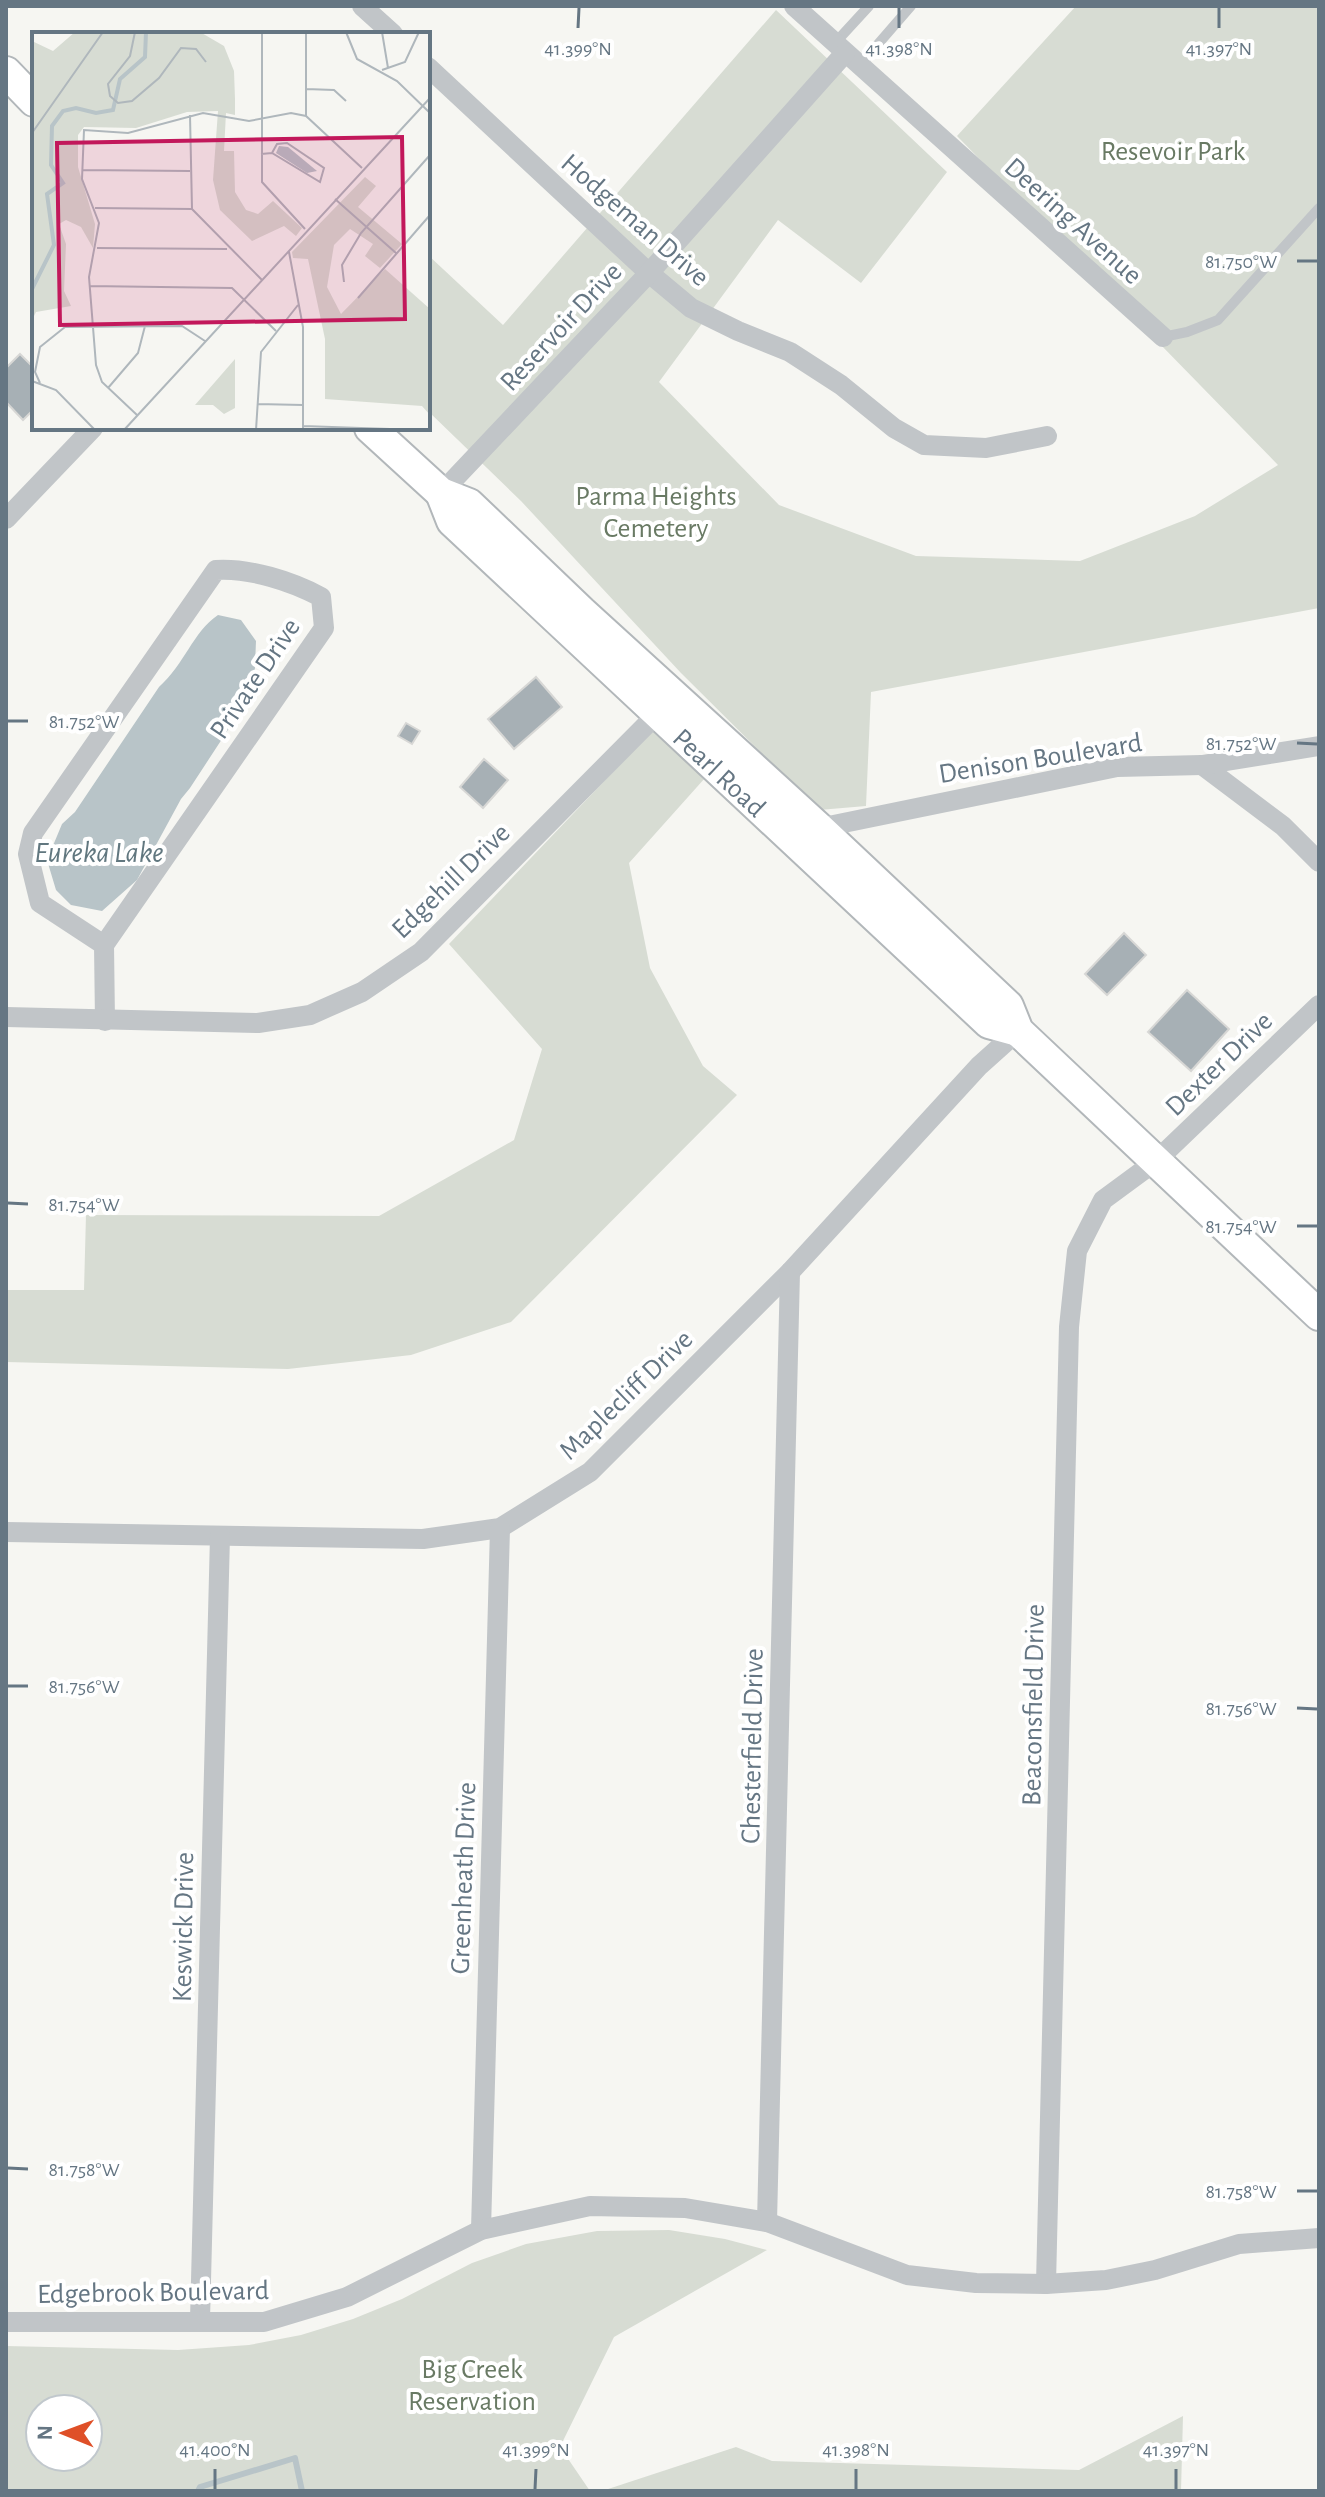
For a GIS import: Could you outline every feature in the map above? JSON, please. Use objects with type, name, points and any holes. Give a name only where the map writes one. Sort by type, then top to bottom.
[{"type":"main road","points":[[6,72],[32,99]]},
{"type":"main road","name":"Pearl Road","points":[[372,430],[441,493],[469,504],[819,828],[1008,1006],[1018,1031],[1319,1315]]},
{"type":"main road","name":"Pearl Road","points":[[441,493],[452,521],[657,714],[989,1023],[1018,1031]]},
{"type":"street","points":[[362,6],[391,32]]},
{"type":"street","name":"Deering Avenue","points":[[794,6],[1163,337]]},
{"type":"street","name":"Reservoir Drive","points":[[441,493],[649,273],[846,54]]},
{"type":"street","name":"Hodgeman Drive","points":[[430,69],[649,273],[691,308],[790,352],[841,385],[894,428],[924,445],[986,448],[1047,436]]},
{"type":"street","points":[[6,519],[91,430]]},
{"type":"street","name":"Private Drive","points":[[230,569],[262,575],[321,597],[324,628],[104,945],[40,903],[28,854],[33,833],[216,570],[230,569]]},
{"type":"street","name":"Edgehill Drive","points":[[6,1017],[258,1023],[310,1015],[362,992],[421,952],[657,714]]},
{"type":"street","name":"Denison Boulevard","points":[[819,828],[1117,767],[1202,765],[1319,746]]},
{"type":"street","points":[[1202,765],[1283,826],[1319,862]]},
{"type":"street","points":[[104,945],[105,1021]]},
{"type":"street","name":"Dexter Drive","points":[[1156,1161],[1319,1005]]},
{"type":"street","name":"Maplecliff Drive","points":[[6,1532],[423,1539],[500,1528],[590,1472],[790,1272],[979,1066],[1018,1031]]},
{"type":"street","name":"Beaconsfield Drive","points":[[1046,2284],[1069,1327],[1077,1251],[1103,1200],[1156,1161]]},
{"type":"street","name":"Chesterfield Drive","points":[[767,2222],[790,1272]]},
{"type":"street","name":"Greenheath Drive","points":[[481,2230],[500,1528]]},
{"type":"street","name":"Keswick Drive","points":[[200,2320],[220,1536]]},
{"type":"street","name":"Edgebrook Boulevard","points":[[6,2322],[264,2322],[347,2297],[481,2230],[590,2206],[685,2208],[767,2222],[907,2275],[976,2283],[1046,2284],[1106,2280],[1155,2270],[1239,2244],[1319,2238]]},
{"type":"lane","points":[[846,54],[869,6]]},
{"type":"lane","points":[[846,54],[911,6]]},
{"type":"lane","name":"Deering Avenue","points":[[1163,337],[1218,320],[1319,208]]},
{"type":"green space","points":[[1076,6],[1319,6],[1319,608],[871,692],[866,806],[819,810],[681,673],[521,501],[430,413],[430,257],[503,325],[776,10],[947,172],[861,283],[778,220],[659,382],[779,505],[916,556],[1080,561],[1195,516],[1278,465],[957,136]]},
{"type":"green space","points":[[652,731],[705,778],[629,863],[650,968],[703,1066],[737,1095],[511,1322],[411,1355],[288,1369],[6,1362],[6,1290],[84,1290],[86,1215],[379,1216],[514,1140],[542,1049],[449,944]]},
{"type":"green space","name":"Big Creek Reservation","points":[[669,2230],[767,2250],[614,2337],[560,2447],[590,2491],[6,2491],[6,2346],[178,2350],[249,2345],[301,2335],[353,2319],[402,2299],[472,2263],[526,2244],[597,2231]]},
{"type":"green space","points":[[1183,2416],[1181,2491],[602,2491],[736,2447],[772,2461],[1079,2470]]},
{"type":"water","name":"Eureka Lake","points":[[218,615],[241,620],[256,641],[254,690],[181,799],[137,880],[102,911],[71,905],[56,890],[47,860],[62,824],[75,812],[159,687],[176,669],[201,631]]},
{"type":"building","points":[[20,354],[32,366],[32,411],[23,420],[6,402],[6,368]]},
{"type":"building","points":[[536,677],[562,707],[514,749],[488,719]]},
{"type":"building","points":[[406,723],[420,731],[412,744],[398,736]]},
{"type":"building","points":[[484,759],[508,780],[483,808],[460,787]]},
{"type":"building","points":[[1124,933],[1146,955],[1107,995],[1085,974]]},
{"type":"building","points":[[1187,990],[1229,1029],[1191,1071],[1148,1032]]},
{"type":"waterway","points":[[198,2491],[200,2487],[295,2458],[302,2491]]},
{"type":"park label","name":"Resevoir Park","points":[[1173,150]]},
{"type":"park label","name":"Parma Heights Cemetery","points":[[656,511]]}]
